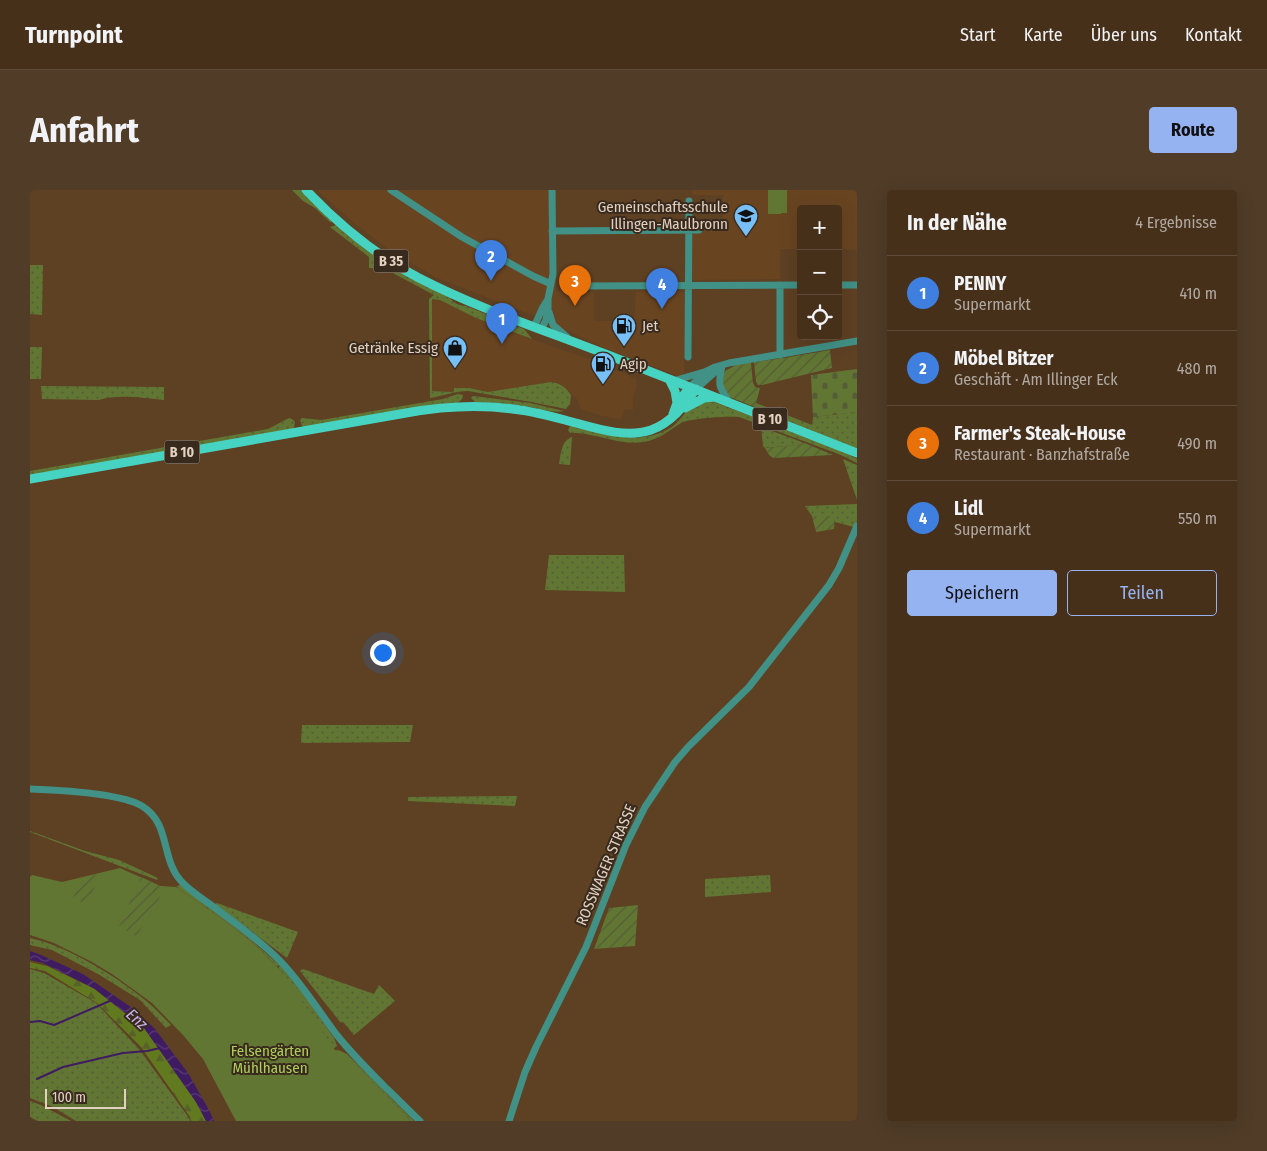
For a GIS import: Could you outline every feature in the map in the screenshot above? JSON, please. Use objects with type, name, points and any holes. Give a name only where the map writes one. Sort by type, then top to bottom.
[{"type":"main road","name":"B 35","points":[[306,190],[338,220],[377,252],[418,278],[473,304],[693,388]]},
{"type":"main road","points":[[671,380],[679,407],[704,398],[716,397]]},
{"type":"main road","name":"B 10","points":[[30,479],[397,414],[441,408],[474,406],[508,408],[542,414],[611,431],[642,432],[657,428],[664,423],[672,416],[693,388],[857,453]]},
{"type":"street","points":[[391,190],[462,237],[551,284]]},
{"type":"street","points":[[538,328],[546,320],[553,271],[552,190]]},
{"type":"street","points":[[688,357],[689,202]]},
{"type":"street","points":[[552,231],[699,230]]},
{"type":"street","points":[[570,288],[579,286],[797,285]]},
{"type":"street","points":[[842,285],[857,285]]},
{"type":"street","points":[[780,286],[780,355]]},
{"type":"street","points":[[538,328],[542,307],[548,299]]},
{"type":"street","points":[[548,309],[553,325],[558,331],[576,343]]},
{"type":"street","points":[[693,388],[722,366],[729,363],[857,341]]},
{"type":"street","points":[[671,380],[722,366]]},
{"type":"street","points":[[722,366],[719,384],[730,402]]},
{"type":"street","points":[[693,388],[705,372]]},
{"type":"street","name":"ROSSWAGER STRASSE","points":[[509,1121],[528,1064],[586,947],[635,826],[645,807],[675,762],[749,687],[829,585],[840,568],[857,526]]},
{"type":"street","points":[[30,789],[114,797],[133,802],[148,810],[161,829],[171,864],[182,882],[257,940],[282,963],[302,986],[350,1050],[420,1121]]},
{"type":"shaded area","points":[[317,190],[556,190],[556,291],[594,292],[594,321],[634,321],[636,292],[685,292],[684,375],[678,376],[602,347],[547,321],[435,277],[391,251],[354,223]]},
{"type":"shaded area","name":"Gemeinschaftsschule Illingen-Maulbronn","points":[[692,190],[857,190],[857,250],[842,249],[842,205],[797,205],[797,249],[780,249],[780,279],[691,280],[692,226],[723,225],[723,195],[692,195]]},
{"type":"shaded area","points":[[432,299],[440,300],[476,318],[597,361],[636,379],[637,388],[633,397],[633,410],[625,409],[621,420],[581,409],[577,399],[557,382],[488,392],[469,388],[452,392],[432,391]]},
{"type":"green space","points":[[292,190],[301,190],[333,222],[330,222],[315,208],[303,201]]},
{"type":"green space","points":[[768,190],[787,190],[787,213],[768,214]]},
{"type":"green space","points":[[336,225],[416,281],[450,298],[457,304],[524,329],[532,339],[476,318],[440,300],[432,299],[432,391],[452,392],[454,388],[469,388],[488,392],[551,382],[560,384],[567,390],[571,395],[570,404],[566,409],[468,391],[430,398],[429,299],[434,295],[384,269],[369,268],[369,257],[330,227]]},
{"type":"green space","points":[[30,265],[43,265],[42,315],[30,314]]},
{"type":"green space","points":[[30,347],[42,347],[41,379],[30,379]]},
{"type":"green space","points":[[830,350],[832,368],[762,385],[758,385],[756,382],[754,362]]},
{"type":"green space","points":[[751,363],[753,383],[755,387],[760,388],[755,407],[726,394],[721,380],[725,371],[736,365]]},
{"type":"green space","points":[[857,369],[857,412],[813,417],[811,375]]},
{"type":"green space","points":[[41,386],[164,387],[164,400],[122,397],[99,400],[42,399]]},
{"type":"green space","points":[[458,394],[463,395],[461,400],[456,403],[304,427],[300,420],[302,418],[321,420],[443,399]]},
{"type":"green space","points":[[473,396],[530,403],[564,411],[554,412],[512,404],[475,402],[471,398]]},
{"type":"green space","points":[[709,401],[841,451],[857,459],[857,463],[841,455],[739,417],[686,421],[654,439],[636,443],[570,433],[568,430],[570,426],[622,437],[635,438],[647,436],[660,433],[672,427],[694,405]]},
{"type":"green space","points":[[756,403],[812,425],[813,417],[857,412],[857,449],[755,407]]},
{"type":"green space","points":[[289,418],[295,422],[293,429],[30,476],[30,471],[268,429]]},
{"type":"green space","points":[[761,427],[807,444],[765,448],[763,446]]},
{"type":"green space","points":[[572,437],[570,465],[559,464],[564,445]]},
{"type":"green space","points":[[807,444],[833,455],[773,458],[765,448]]},
{"type":"green space","points":[[843,459],[857,465],[857,500]]},
{"type":"green space","points":[[857,504],[857,521],[854,527],[835,522],[834,516],[812,516],[805,506]]},
{"type":"green space","points":[[812,516],[835,516],[834,529],[816,532]]},
{"type":"green space","points":[[549,555],[624,555],[625,592],[545,590]]},
{"type":"green space","points":[[302,725],[413,725],[410,742],[301,743]]},
{"type":"green space","points":[[517,796],[515,806],[408,801],[408,797]]},
{"type":"green space","points":[[30,831],[85,851],[119,860],[158,878],[157,880]]},
{"type":"green space","name":"Felsengärten Mühlhausen","points":[[120,868],[160,886],[176,887],[221,918],[254,944],[281,971],[335,1050],[343,1052],[411,1121],[236,1121],[203,1059],[152,1003],[92,962],[54,943],[30,935],[30,877],[32,875],[62,882]]},
{"type":"green space","points":[[102,873],[86,904],[73,898],[81,878]]},
{"type":"green space","points":[[770,875],[771,892],[705,897],[705,879]]},
{"type":"green space","points":[[141,877],[166,887],[137,936],[130,934],[119,926]]},
{"type":"green space","points":[[179,885],[251,940],[279,965],[277,967],[254,944],[221,918],[176,887]]},
{"type":"green space","points":[[217,903],[298,932],[287,958],[215,904]]},
{"type":"green space","points":[[638,905],[635,946],[594,949],[609,908]]},
{"type":"green space","points":[[30,938],[58,947],[88,961],[144,999],[171,1025],[166,1028],[140,1000],[98,974],[52,950],[30,945]]},
{"type":"green space","points":[[30,962],[47,966],[93,988],[144,1028],[196,1102],[206,1121],[191,1121],[141,1047],[97,1003],[45,971],[30,968]]},
{"type":"green space","points":[[280,966],[303,993],[334,1038],[337,1046],[328,1052],[278,968]]},
{"type":"green space","points":[[30,969],[44,973],[96,1003],[139,1049],[190,1121],[76,1121],[53,1107],[30,1098]]},
{"type":"green space","points":[[303,969],[374,994],[379,985],[395,1001],[354,1035],[344,1023],[340,1022],[300,971]]},
{"type":"green space","points":[[338,1050],[347,1054],[414,1121],[411,1121],[345,1055],[335,1051]]},
{"type":"green space","points":[[30,1101],[71,1121],[38,1121],[30,1117]]},
{"type":"water","name":"Enz","points":[[30,951],[83,974],[135,1010],[155,1029],[188,1073],[214,1121],[206,1121],[196,1102],[144,1028],[95,989],[43,963],[30,960]]},
{"type":"waterway","points":[[30,1022],[40,1021],[54,1025],[112,1000]]},
{"type":"waterway","points":[[37,1079],[63,1067],[123,1053],[160,1048]]},
{"type":"place","name":"Gemeinschaftsschule Illingen-Maulbronn","points":[[746,237]]},
{"type":"place","name":"Möbel Bitzer","points":[[491,281]]},
{"type":"place","name":"Farmer's Steak-House","points":[[575,306]]},
{"type":"place","name":"Lidl","points":[[662,309]]},
{"type":"place","name":"PENNY","points":[[502,344]]},
{"type":"place","name":"Jet","points":[[624,347]]},
{"type":"place","name":"Getränke Essig","points":[[455,369]]},
{"type":"place","name":"Agip","points":[[603,385]]}]
